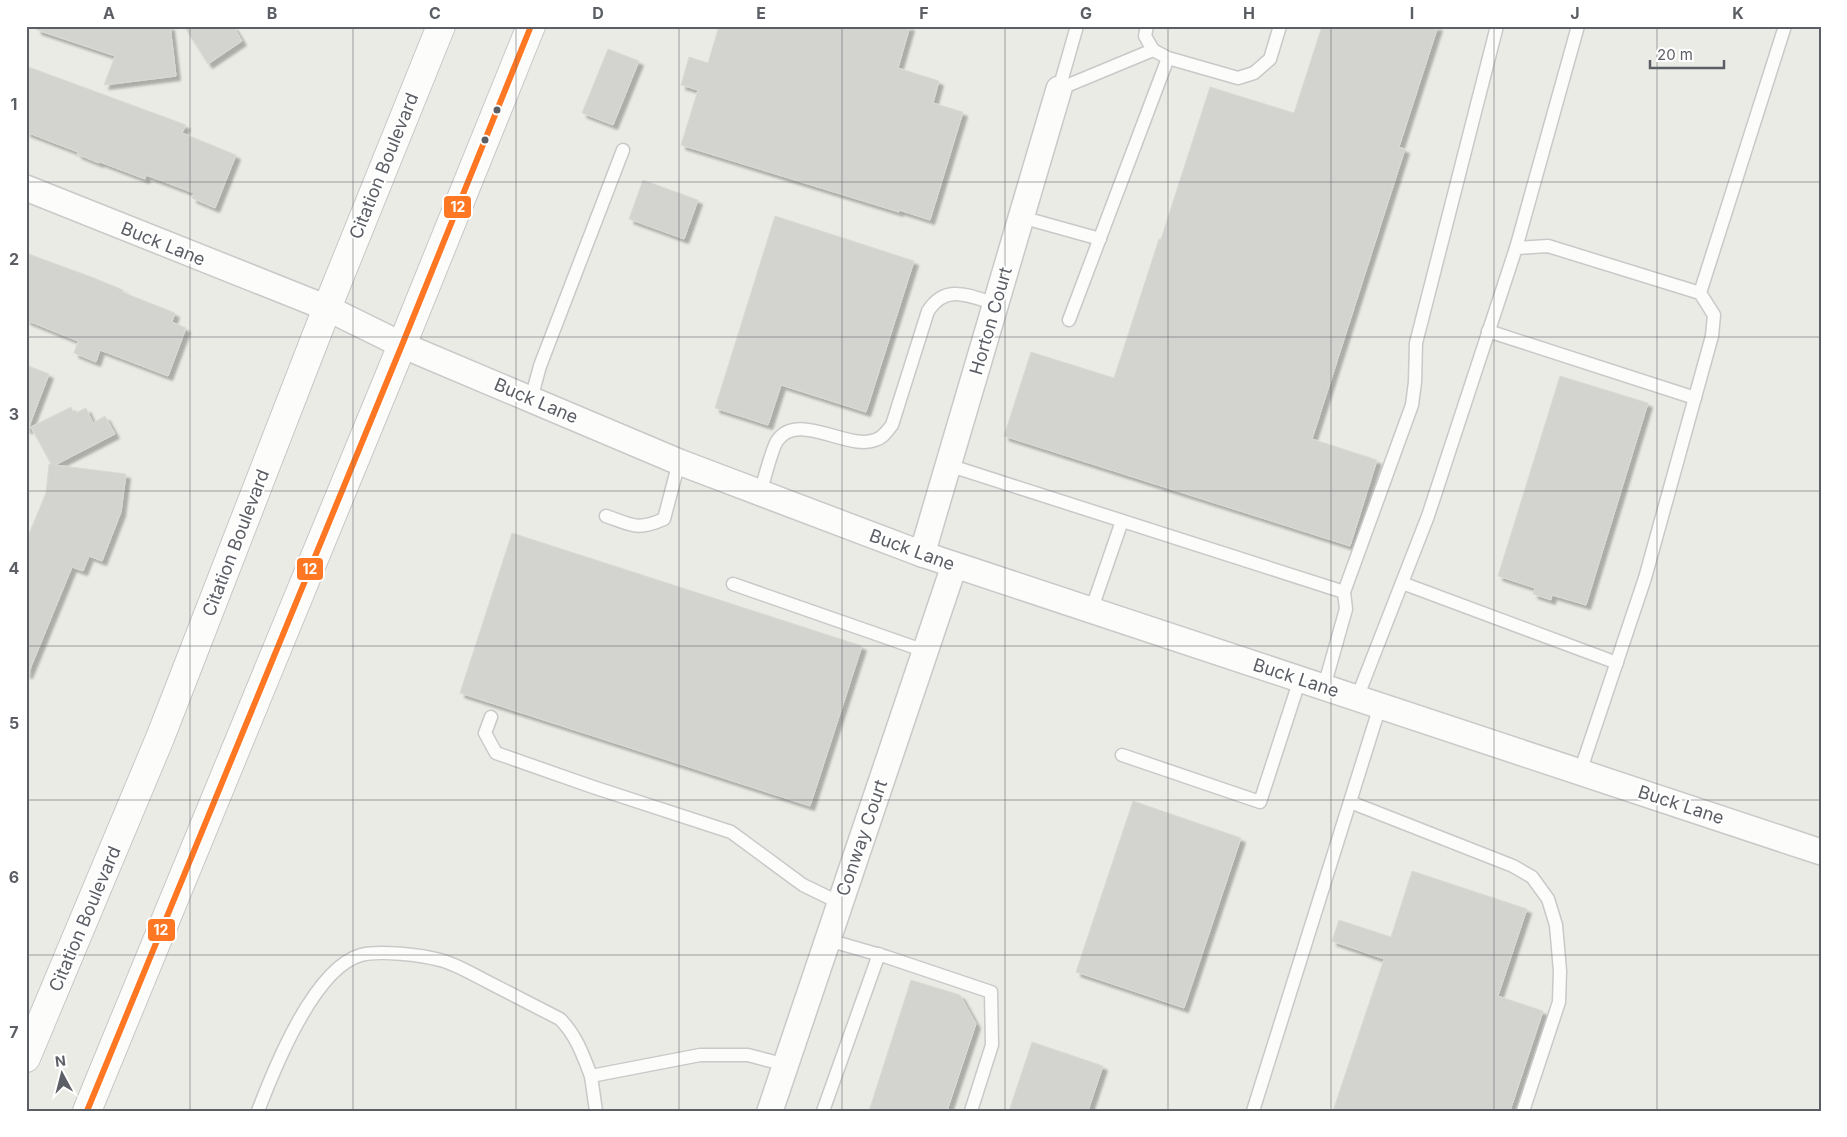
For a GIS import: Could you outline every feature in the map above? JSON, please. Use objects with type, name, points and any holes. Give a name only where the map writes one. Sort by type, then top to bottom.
[{"type":"main road","name":"Citation Boulevard","points":[[26,1058],[160,738],[327,308],[441,26]]},
{"type":"main road","points":[[87,1111],[402,346],[531,26]]},
{"type":"street","name":"Horton Court","points":[[922,554],[1060,89]]},
{"type":"street","name":"Buck Lane","points":[[26,188],[327,308],[402,346],[531,398],[679,462],[954,566],[1821,852]]},
{"type":"street","name":"Conway Court","points":[[770,1111],[954,566]]},
{"type":"lane","points":[[1060,89],[1077,26]]},
{"type":"lane","points":[[1147,26],[1145,36],[1153,50],[1168,58],[1238,78],[1254,73],[1270,60],[1280,26]]},
{"type":"lane","points":[[1324,687],[1346,610],[1344,592],[1412,405],[1416,344],[1497,26]]},
{"type":"lane","points":[[1253,1111],[1350,802],[1369,702],[1402,583],[1428,516],[1516,248],[1578,26]]},
{"type":"lane","points":[[1700,293],[1785,26]]},
{"type":"lane","points":[[1060,89],[1153,50]]},
{"type":"lane","points":[[1069,320],[1168,58]]},
{"type":"lane","points":[[531,398],[540,366],[623,150]]},
{"type":"lane","points":[[1021,217],[1100,239]]},
{"type":"lane","points":[[1516,248],[1548,246],[1700,293],[1714,315],[1712,336],[1645,578],[1580,772]]},
{"type":"lane","points":[[760,493],[777,441],[785,434],[803,429],[860,442],[873,442],[882,438],[892,425],[928,312],[934,302],[940,297],[963,294],[996,304]]},
{"type":"lane","points":[[1488,331],[1695,398]]},
{"type":"lane","points":[[606,516],[637,527],[650,526],[664,519],[679,462]]},
{"type":"lane","points":[[948,465],[1344,592]]},
{"type":"lane","points":[[1091,611],[1122,521]]},
{"type":"lane","points":[[1402,583],[1617,663]]},
{"type":"lane","points":[[733,584],[925,651]]},
{"type":"lane","points":[[1122,755],[1260,802],[1300,680]]},
{"type":"lane","points":[[491,717],[485,733],[496,753],[732,832],[802,885],[840,903]]},
{"type":"lane","points":[[1350,802],[1513,866],[1532,877],[1548,899],[1556,925],[1560,970],[1559,1002],[1523,1111]]},
{"type":"lane","points":[[828,940],[878,954],[991,992],[992,1045],[971,1111]]},
{"type":"lane","points":[[258,1111],[288,1040],[316,992],[339,967],[360,955],[390,953],[441,960],[560,1019],[570,1028],[579,1046],[590,1076],[596,1111]]},
{"type":"lane","points":[[823,1111],[878,954]]},
{"type":"lane","points":[[590,1076],[700,1055],[748,1055],[786,1065]]},
{"type":"building","points":[[37,26],[170,26],[176,76],[104,85],[115,56],[37,30]]},
{"type":"building","points":[[184,26],[233,26],[242,41],[208,64]]},
{"type":"building","points":[[719,26],[910,26],[898,68],[939,81],[933,103],[963,112],[930,220],[681,145],[698,90],[681,85],[689,57],[708,63]]},
{"type":"building","points":[[1322,26],[1438,26],[1399,147],[1405,149],[1312,439],[1377,460],[1350,546],[1004,436],[1031,352],[1114,378],[1210,87],[1294,113]]},
{"type":"building","points":[[608,49],[639,61],[613,125],[582,113]]},
{"type":"building","points":[[26,66],[186,125],[182,133],[236,155],[215,208],[192,198],[194,193],[146,175],[145,179],[99,163],[77,154],[78,152],[26,132]]},
{"type":"building","points":[[643,180],[698,200],[684,239],[629,219]]},
{"type":"building","points":[[775,216],[914,261],[866,412],[781,385],[768,425],[715,408]]},
{"type":"building","points":[[26,253],[94,278],[123,290],[122,292],[175,313],[172,322],[186,328],[168,376],[100,350],[96,362],[74,353],[78,341],[26,320]]},
{"type":"building","points":[[26,365],[49,374],[28,429],[26,429]]},
{"type":"building","points":[[1560,376],[1648,403],[1586,605],[1552,595],[1551,600],[1533,594],[1535,588],[1498,576]]},
{"type":"building","points":[[71,407],[74,414],[86,408],[93,423],[105,416],[115,434],[55,465],[126,474],[121,512],[102,561],[89,556],[83,571],[72,567],[28,674],[26,674],[26,541],[46,493],[49,464],[51,464],[31,427]]},
{"type":"building","points":[[512,533],[862,646],[810,806],[460,693]]},
{"type":"building","points":[[1133,801],[1241,838],[1184,1008],[1076,972]]},
{"type":"building","points":[[1412,871],[1527,909],[1498,996],[1543,1011],[1510,1111],[1333,1111],[1384,959],[1332,941],[1339,920],[1391,937]]},
{"type":"building","points":[[911,980],[960,995],[976,1024],[947,1111],[869,1111]]},
{"type":"building","points":[[1032,1042],[1103,1066],[1088,1111],[1009,1111]]},
{"type":"transit line","name":"12","points":[[87,1111],[531,26]]}]
